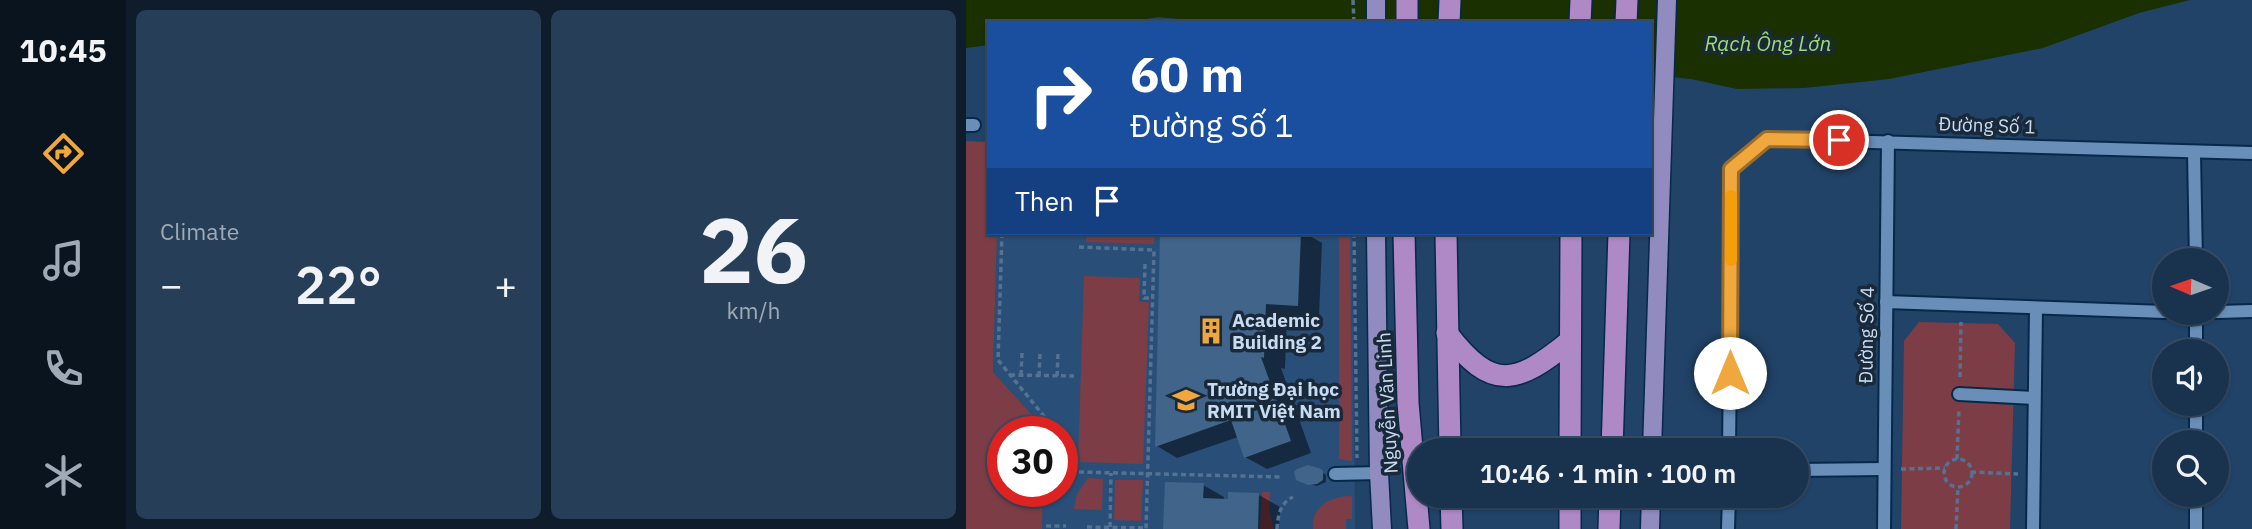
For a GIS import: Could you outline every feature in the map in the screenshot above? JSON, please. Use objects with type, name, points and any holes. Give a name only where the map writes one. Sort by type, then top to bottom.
[{"type":"highway","points":[[1407,0],[1407,21]]},
{"type":"highway","points":[[1450,0],[1450,21]]},
{"type":"highway","points":[[1580,21],[1581,0]]},
{"type":"highway","points":[[1626,21],[1627,0]]},
{"type":"highway","name":"Nguyễn Văn Linh","points":[[1404,235],[1408,403],[1419,529]]},
{"type":"highway","points":[[1446,235],[1450,438]]},
{"type":"highway","points":[[1570,438],[1571,235]]},
{"type":"highway","points":[[1612,438],[1619,235]]},
{"type":"highway","points":[[1447,332],[1473,362],[1486,371],[1502,375],[1518,375],[1534,368],[1570,341]]},
{"type":"highway","points":[[1451,508],[1452,529]]},
{"type":"highway","points":[[1570,508],[1570,529]]},
{"type":"highway","points":[[1609,529],[1610,508]]},
{"type":"main road","points":[[1376,0],[1376,21]]},
{"type":"main road","points":[[1653,438],[1667,0]]},
{"type":"main road","name":"Nguyễn Văn Linh","points":[[1376,235],[1382,529]]},
{"type":"main road","points":[[1650,529],[1651,508]]},
{"type":"street","name":"Đường Số 1","points":[[1730,438],[1731,169],[1767,139],[2252,153]]},
{"type":"street","name":"Đường Số 4","points":[[1884,529],[1888,141]]},
{"type":"street","points":[[2194,153],[2196,248]]},
{"type":"street","points":[[1886,302],[2152,312]]},
{"type":"street","points":[[2033,529],[2036,309]]},
{"type":"street","points":[[2230,312],[2252,312]]},
{"type":"street","points":[[1959,394],[2034,398]]},
{"type":"street","points":[[1809,470],[1884,469]]},
{"type":"street","points":[[1335,474],[1379,473]]},
{"type":"street","points":[[2196,507],[2196,529]]},
{"type":"street","points":[[1728,529],[1729,508]]},
{"type":"path","points":[[1353,0],[1354,21]]},
{"type":"path","points":[[1002,235],[998,360],[1044,416]]},
{"type":"path","points":[[1354,235],[1357,474]]},
{"type":"path","points":[[1079,247],[1154,250],[1146,529],[1087,527]]},
{"type":"path","points":[[1145,264],[1144,298],[1152,298]]},
{"type":"path","points":[[1021,375],[1022,353]]},
{"type":"path","points":[[1039,376],[1040,354]]},
{"type":"path","points":[[1057,376],[1058,354]]},
{"type":"path","points":[[1010,374],[1074,376]]},
{"type":"path","points":[[1959,459],[1968,464],[1971,472],[1969,481],[1958,487],[1946,481],[1945,468],[1950,461],[1959,459]]},
{"type":"path","points":[[1884,469],[1945,468]]},
{"type":"path","points":[[1079,472],[1282,477]]},
{"type":"path","points":[[1971,472],[2034,474]]},
{"type":"path","points":[[1110,528],[1111,473]]},
{"type":"path","points":[[1956,529],[1958,487]]},
{"type":"path","points":[[1277,529],[1279,510],[1293,497]]},
{"type":"path","points":[[1046,526],[1066,526]]},
{"type":"shaded area","points":[[966,141],[987,142],[987,235],[997,235],[993,372],[1033,416],[987,416],[987,507],[1043,507],[1042,529],[966,529]]},
{"type":"shaded area","name":"Trường Đại học RMIT Việt Nam","points":[[997,235],[1352,235],[1355,529],[1042,529],[1043,507],[1078,507],[1078,416],[1033,416],[993,372]]},
{"type":"shaded area","points":[[1087,235],[1155,235],[1154,244],[1086,242]]},
{"type":"shaded area","points":[[1339,235],[1350,235],[1352,461],[1339,459]]},
{"type":"shaded area","points":[[1084,276],[1140,278],[1139,302],[1149,302],[1143,464],[1078,462]]},
{"type":"shaded area","points":[[1919,322],[1998,324],[2015,343],[2010,529],[1901,529],[1904,341]]},
{"type":"shaded area","points":[[1088,478],[1103,479],[1102,510],[1074,509],[1078,507],[1078,493]]},
{"type":"shaded area","points":[[1115,480],[1143,480],[1141,521],[1114,520]]},
{"type":"shaded area","points":[[1262,492],[1270,492],[1269,510],[1274,529],[1260,529]]},
{"type":"shaded area","points":[[1352,496],[1352,519],[1346,519],[1346,529],[1313,529],[1315,514],[1319,508],[1330,500]]},
{"type":"water","name":"Rạch Ông Lớn","points":[[966,0],[2190,0],[2139,13],[2043,48],[1889,79],[1804,88],[1737,89],[1691,79],[1652,75],[1652,21],[1201,21],[1158,17],[1135,21],[987,21],[987,45],[966,48]]},
{"type":"building","name":"Academic Building 2","points":[[1160,235],[1301,235],[1298,306],[1266,304],[1264,358],[1261,357],[1291,441],[1244,458],[1231,420],[1155,447]]},
{"type":"building","points":[[1308,465],[1323,471],[1323,480],[1308,485],[1296,480],[1294,472]]},
{"type":"building","points":[[1165,482],[1204,483],[1203,498],[1228,499],[1228,492],[1259,493],[1258,529],[1163,529]]},
{"type":"slow traffic","points":[[1731,196],[1731,260]]},
{"type":"place","name":"Academic Building 2","points":[[1211,331]]},
{"type":"place","name":"Trường Đại học RMIT Việt Nam","points":[[1186,400]]},
{"type":"route","points":[[1730,373],[1731,169],[1767,139],[1839,140]]}]
